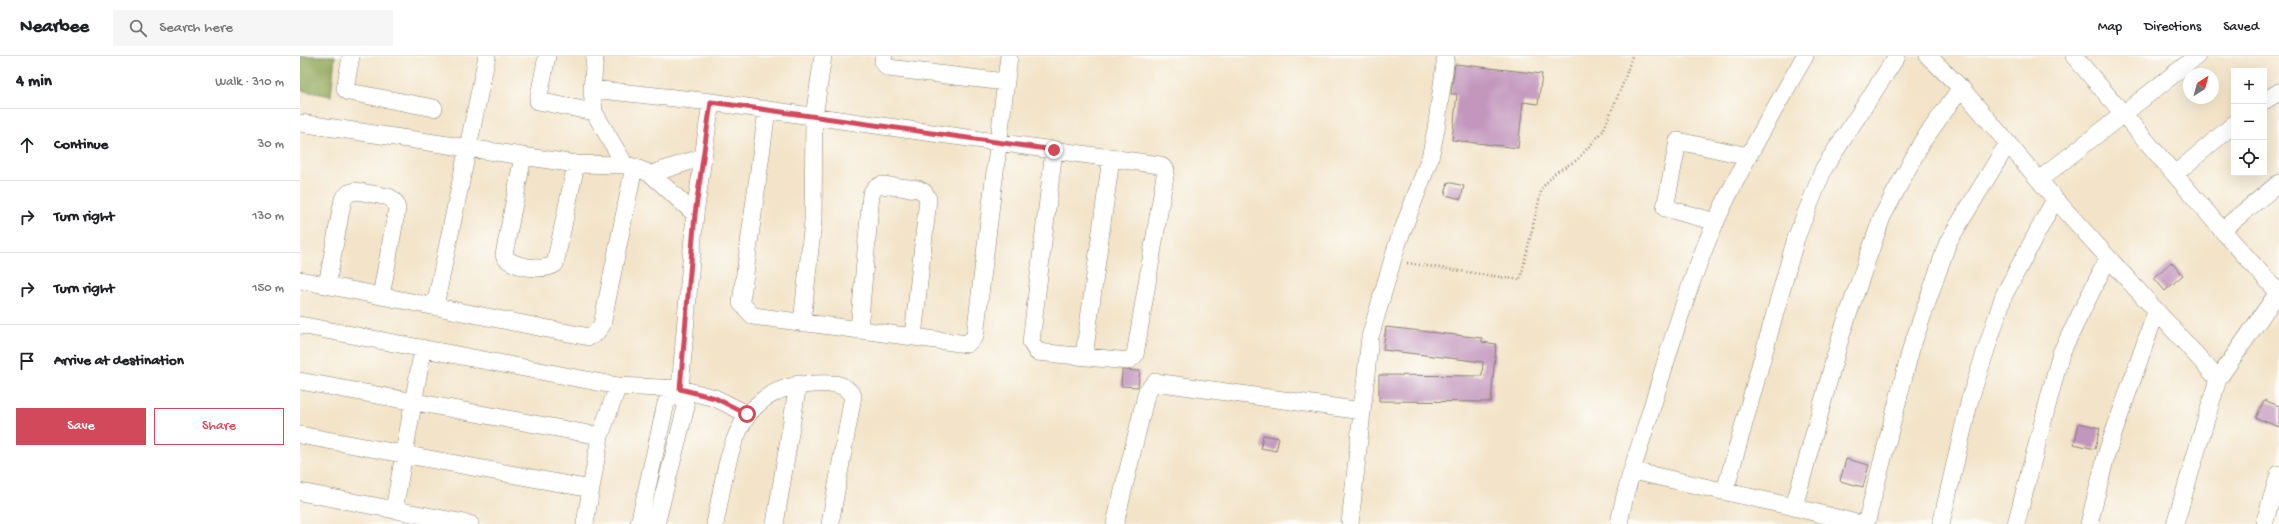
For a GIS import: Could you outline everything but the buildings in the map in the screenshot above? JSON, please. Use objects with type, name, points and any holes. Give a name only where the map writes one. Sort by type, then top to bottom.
[{"type":"street","points":[[351,56],[344,84],[345,89],[349,92],[434,108]]},
{"type":"street","points":[[436,306],[487,56]]},
{"type":"street","points":[[547,56],[538,101],[594,112]]},
{"type":"street","points":[[300,280],[589,337],[595,334],[602,325],[629,166],[594,112],[592,89],[595,56]]},
{"type":"street","points":[[802,322],[813,221],[814,117],[823,56]]},
{"type":"street","points":[[884,56],[883,62],[888,68],[1005,82]]},
{"type":"street","points":[[767,110],[742,303],[753,316],[967,344],[975,336],[997,142],[1009,56]]},
{"type":"street","points":[[1350,524],[1370,337],[1392,260],[1430,158],[1436,129],[1446,56]]},
{"type":"street","points":[[1619,524],[1633,471],[1679,318],[1716,222],[1748,156],[1805,56]]},
{"type":"street","points":[[1725,491],[1796,238],[1824,168],[1897,56]]},
{"type":"street","points":[[1928,56],[1961,88],[2055,200],[2218,379]]},
{"type":"street","points":[[2039,180],[2123,112],[2197,56]]},
{"type":"street","points":[[2080,58],[2123,112],[2222,230],[2278,291],[2218,379],[2175,524]]},
{"type":"street","points":[[1794,507],[1842,332],[1882,218],[1922,142],[1961,88]]},
{"type":"street","points":[[592,89],[711,102],[814,117],[997,142],[1054,150],[1111,158],[1160,165],[1166,170],[1135,355],[1128,361],[1037,352],[1030,342],[1054,150]]},
{"type":"street","points":[[2267,99],[2279,92]]},
{"type":"street","points":[[640,524],[652,506],[686,407],[680,389],[695,214],[711,102]]},
{"type":"street","points":[[300,123],[576,164],[629,166],[651,174],[695,214]]},
{"type":"street","points":[[2175,174],[2231,127]]},
{"type":"street","points":[[1716,222],[1665,208],[1678,141],[1748,156]]},
{"type":"street","points":[[1866,524],[1911,349],[1948,242],[2008,144]]},
{"type":"street","points":[[523,156],[504,254],[506,260],[513,263],[543,270],[549,269],[555,264],[576,164]]},
{"type":"street","points":[[651,174],[703,157]]},
{"type":"street","points":[[1084,356],[1111,158]]},
{"type":"street","points":[[2222,230],[2279,183]]},
{"type":"street","points":[[859,330],[871,194],[875,188],[881,185],[918,189],[924,192],[928,199],[913,337]]},
{"type":"street","points":[[327,285],[343,199],[349,193],[356,191],[389,197],[395,202],[397,209],[380,296]]},
{"type":"street","points":[[1941,524],[1970,399],[2004,295],[2055,200]]},
{"type":"street","points":[[2016,524],[2061,353],[2108,258]]},
{"type":"street","points":[[2089,524],[2107,452],[2156,312]]},
{"type":"street","points":[[300,324],[618,386],[680,389],[715,398],[747,414]]},
{"type":"street","points":[[394,510],[423,348]]},
{"type":"street","points":[[300,381],[600,436]]},
{"type":"street","points":[[1114,524],[1147,391],[1155,382],[1362,411]]},
{"type":"street","points":[[774,524],[798,384]]},
{"type":"street","points":[[715,524],[733,441],[747,414],[770,395],[798,384],[840,384],[848,388],[853,396],[830,524]]},
{"type":"street","points":[[585,524],[600,436],[618,386]]},
{"type":"street","points":[[300,435],[591,489]]},
{"type":"street","points":[[1633,471],[1794,507],[1860,524]]},
{"type":"street","points":[[2264,524],[2278,479]]},
{"type":"street","points":[[300,492],[470,524]]},
{"type":"street","points":[[652,506],[656,524]]},
{"type":"path","points":[[1392,260],[1520,280],[1542,188],[1556,172],[1577,160],[1603,131],[1624,81],[1632,56]]},
{"type":"green space","points":[[300,56],[335,56],[331,96],[300,90]]},
{"type":"route","points":[[747,414],[715,398],[680,389],[695,214],[711,102],[1054,150]]}]
